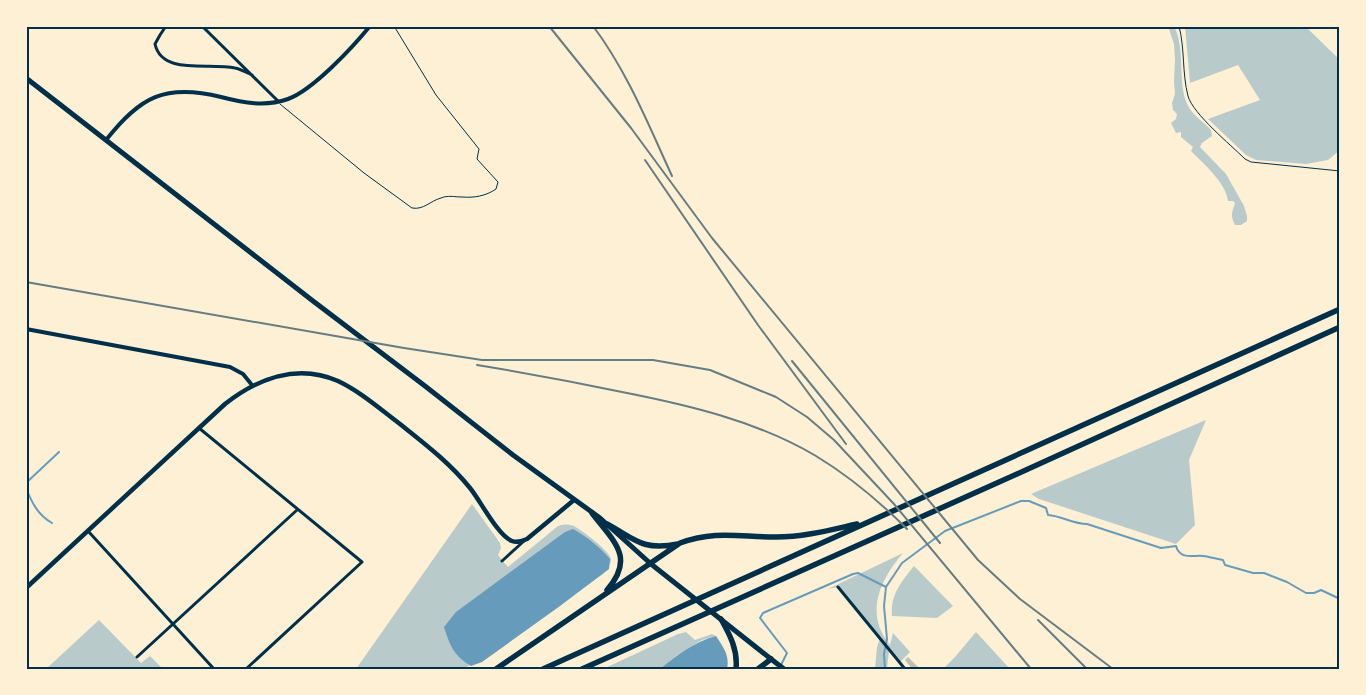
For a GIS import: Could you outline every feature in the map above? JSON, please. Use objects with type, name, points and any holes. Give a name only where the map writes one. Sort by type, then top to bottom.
[{"type":"highway","points":[[543,669],[1340,309]]},
{"type":"highway","points":[[583,669],[1340,327]]},
{"type":"highway","points":[[592,513],[617,547],[621,556],[621,566],[618,575],[602,595]]},
{"type":"highway","points":[[607,524],[639,543],[651,547],[662,547],[706,535],[745,535],[776,538],[813,534],[869,521]]},
{"type":"highway","points":[[496,669],[680,543]]},
{"type":"highway","points":[[721,619],[733,642],[737,661],[736,669]]},
{"type":"highway","points":[[760,669],[771,658]]},
{"type":"main road","points":[[26,78],[313,301],[426,386],[513,456],[607,524],[651,564],[782,667]]},
{"type":"main road","points":[[26,588],[225,404],[252,386],[276,377],[303,374],[324,377],[346,386],[375,404],[450,465],[472,490],[508,538],[518,542],[527,539],[574,500]]},
{"type":"street","points":[[166,26],[155,44],[159,55],[170,63],[235,68],[252,76]]},
{"type":"street","points":[[202,26],[278,102]]},
{"type":"street","points":[[106,140],[129,113],[153,98],[165,94],[198,92],[257,104],[278,102],[299,94],[318,79],[370,26]]},
{"type":"street","points":[[26,328],[230,367],[243,374],[252,386]]},
{"type":"street","points":[[199,428],[362,562],[246,669]]},
{"type":"street","points":[[137,657],[297,510]]},
{"type":"street","points":[[88,531],[214,669]]},
{"type":"street","points":[[502,561],[527,539]]},
{"type":"street","points":[[838,587],[905,669]]},
{"type":"lane","points":[[278,102],[404,204],[417,209],[426,207],[440,198],[449,196],[474,198],[496,189],[498,182],[478,159],[479,148],[436,94],[394,26]]},
{"type":"path","points":[[1179,26],[1182,36],[1186,88],[1192,104],[1245,159],[1251,162],[1340,170]]},
{"type":"shaded area","points":[[1168,26],[1174,26],[1178,35],[1182,85],[1187,104],[1195,115],[1211,130],[1212,136],[1202,143],[1200,147],[1226,174],[1244,206],[1247,221],[1241,225],[1235,225],[1232,219],[1235,203],[1228,201],[1219,181],[1191,151],[1193,147],[1181,137],[1181,132],[1176,133],[1171,123],[1176,119],[1177,114],[1173,110],[1172,103],[1175,94],[1174,44]]},
{"type":"shaded area","points":[[1185,26],[1305,26],[1340,60],[1340,150],[1328,160],[1306,164],[1256,160],[1246,155],[1208,119],[1260,100],[1238,65],[1190,83]]},
{"type":"shaded area","points":[[1206,420],[1189,460],[1195,525],[1176,544],[1039,499],[1031,494]]},
{"type":"shaded area","points":[[472,504],[500,543],[501,548],[498,555],[508,567],[558,526],[566,524],[574,526],[602,547],[610,556],[610,564],[603,574],[464,669],[356,669]]},
{"type":"shaded area","points":[[903,553],[882,586],[877,609],[882,633],[890,645],[893,633],[910,652],[900,662],[889,650],[887,669],[875,669],[877,647],[880,638],[838,587],[828,589]]},
{"type":"shaded area","points":[[914,566],[953,606],[937,618],[892,616],[895,595],[901,583]]},
{"type":"shaded area","points":[[99,620],[141,663],[150,656],[163,669],[46,669]]},
{"type":"shaded area","points":[[686,632],[695,640],[712,634],[716,636],[702,640],[677,655],[660,669],[603,669],[678,634]]},
{"type":"shaded area","points":[[976,632],[1010,669],[943,669]]},
{"type":"water","points":[[573,529],[593,542],[606,554],[610,559],[609,569],[482,662],[471,666],[460,658],[451,645],[444,627],[456,612],[565,532]]},
{"type":"water","points":[[716,636],[727,655],[727,669],[660,669],[693,645]]},
{"type":"building","points":[[908,657],[920,669],[912,669],[905,660]]},
{"type":"waterway","points":[[26,483],[59,452]]},
{"type":"waterway","points":[[26,488],[36,508],[52,523]]},
{"type":"waterway","points":[[885,669],[884,654],[887,639],[884,606],[886,587],[902,563],[945,531],[1021,501],[1029,501],[1046,508],[1048,515],[1087,524],[1161,548],[1176,546],[1180,553],[1184,555],[1223,560],[1225,565],[1253,573],[1264,573],[1287,582],[1306,593],[1314,593],[1321,590],[1340,599]]},
{"type":"waterway","points":[[779,669],[787,653],[760,618],[763,613],[853,574],[858,573],[886,587]]},
{"type":"railway","points":[[549,26],[631,128],[712,238],[978,560],[1020,599],[1113,669]]},
{"type":"railway","points":[[593,26],[627,80],[672,176]]},
{"type":"railway","points":[[645,160],[758,325],[846,444]]},
{"type":"railway","points":[[26,282],[482,360],[653,360],[710,370],[776,397],[807,417],[834,440],[894,504],[1031,669]]},
{"type":"railway","points":[[792,361],[940,543]]},
{"type":"railway","points":[[477,365],[647,397],[722,416],[770,433],[816,456],[840,472],[864,490],[907,529]]},
{"type":"railway","points":[[1038,620],[1087,669]]}]
